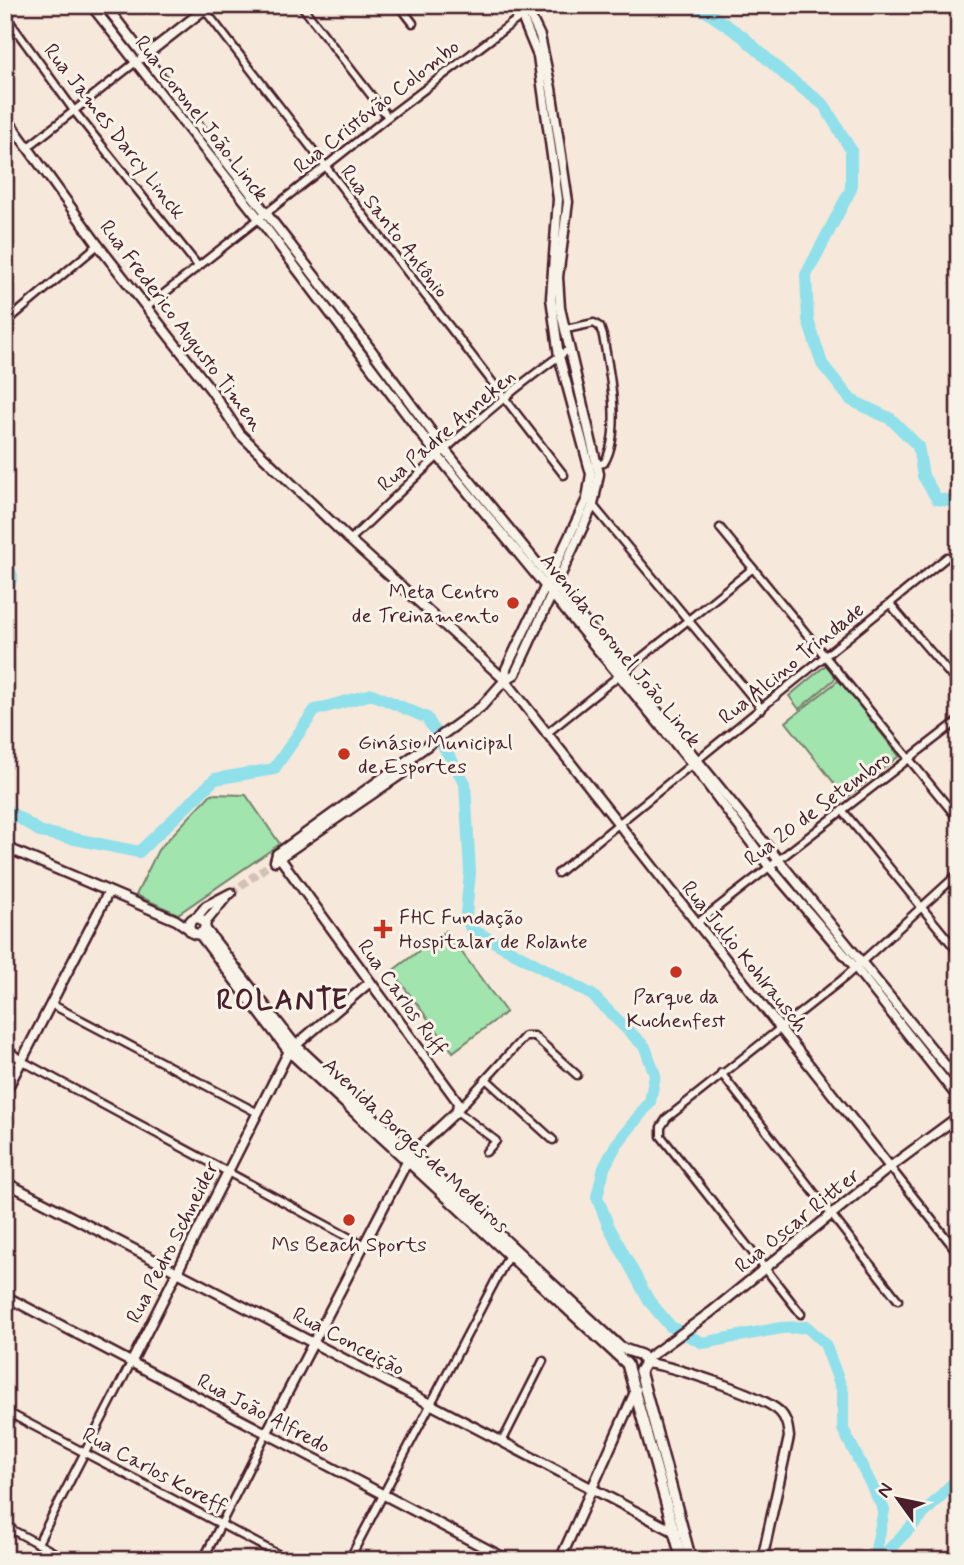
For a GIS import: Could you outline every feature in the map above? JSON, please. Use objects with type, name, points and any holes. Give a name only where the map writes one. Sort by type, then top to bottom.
[{"type":"main road","points":[[5,13],[13,5]]},
{"type":"main road","name":"Rua Coronel João Linck","points":[[91,5],[263,217]]},
{"type":"main road","points":[[517,5],[525,11],[545,53],[559,220],[550,279],[559,356],[594,465]]},
{"type":"main road","points":[[136,62],[205,7]]},
{"type":"main road","points":[[100,16],[107,8]]},
{"type":"main road","name":"Rua Coronel João Linck","points":[[107,8],[146,55],[263,217]]},
{"type":"main road","points":[[505,680],[515,674],[530,631],[590,502],[594,465],[568,350],[558,277],[568,202],[551,114]]},
{"type":"main road","name":"Rua Frederico Augusto Timen","points":[[5,116],[98,245],[211,390],[240,434],[350,540],[505,680]]},
{"type":"main road","name":"Avenida Coronel João Linck","points":[[263,217],[442,453],[622,675],[777,858],[959,1099]]},
{"type":"main road","name":"Rua Carlos Ruff","points":[[457,1111],[456,1097],[276,859],[353,803],[399,763],[412,759],[457,725],[492,697],[505,680]]},
{"type":"main road","name":"Rua Julio Kohlrausch","points":[[505,680],[545,734],[890,1167]]},
{"type":"main road","name":"Avenida Coronel João Linck","points":[[696,763],[768,865],[858,964],[959,1082]]},
{"type":"main road","points":[[5,846],[108,893],[198,926],[230,894]]},
{"type":"main road","points":[[5,1093],[108,893]]},
{"type":"main road","name":"Avenida Borges de Medeiros","points":[[198,926],[292,1048],[511,1252],[628,1367]]},
{"type":"main road","name":"Rua Pedro Schneider","points":[[131,1363],[292,1048],[370,982]]},
{"type":"main road","points":[[266,1434],[409,1158],[457,1111]]},
{"type":"main road","name":"Rua Oscar Ritter","points":[[641,1361],[711,1312],[890,1167],[959,1116]]},
{"type":"main road","name":"Rua Conceição","points":[[5,1182],[679,1532]]},
{"type":"main road","name":"Avenida Borges de Medeiros","points":[[511,1252],[621,1348],[641,1361]]},
{"type":"main road","name":"Rua João Alfredo","points":[[5,1296],[508,1560]]},
{"type":"main road","points":[[628,1367],[641,1361],[670,1368],[762,1401],[780,1412],[788,1424],[789,1437],[762,1560]]},
{"type":"main road","points":[[628,1367],[641,1361]]},
{"type":"main road","points":[[641,1361],[654,1438],[679,1532],[691,1560]]},
{"type":"main road","points":[[628,1367],[654,1438]]},
{"type":"main road","points":[[560,1560],[636,1390]]},
{"type":"main road","points":[[679,1532],[682,1560]]},
{"type":"street","points":[[300,5],[388,117]]},
{"type":"street","points":[[400,5],[413,23]]},
{"type":"street","name":"Rua Santo Antônio","points":[[205,7],[324,168],[564,475]]},
{"type":"street","name":"Rua Cristóvão Colombo","points":[[148,307],[525,11]]},
{"type":"street","name":"Rua James Darcy Linck","points":[[5,13],[75,112],[198,266]]},
{"type":"street","points":[[28,147],[136,62]]},
{"type":"street","points":[[5,323],[98,245]]},
{"type":"street","points":[[566,329],[593,323],[601,330],[613,409],[608,456],[594,465]]},
{"type":"street","name":"Rua Padre Anneken","points":[[350,540],[505,398],[568,350]]},
{"type":"street","points":[[590,502],[762,709]]},
{"type":"street","points":[[720,528],[959,820]]},
{"type":"street","name":"Rua Alcino Trindade","points":[[558,873],[619,827],[947,557]]},
{"type":"street","points":[[545,734],[752,569]]},
{"type":"street","points":[[890,604],[959,684]]},
{"type":"street","name":"Rua 20 de Setembro","points":[[696,924],[777,858],[959,720]]},
{"type":"street","points":[[842,810],[959,953]]},
{"type":"street","points":[[801,1314],[767,1267],[661,1136],[661,1127],[667,1118],[858,964],[959,873]]},
{"type":"street","points":[[51,1004],[258,1113]]},
{"type":"street","points":[[457,1111],[529,1034],[577,1076]]},
{"type":"street","points":[[5,1047],[22,1061],[363,1245]]},
{"type":"street","points":[[722,1073],[898,1300]]},
{"type":"street","points":[[486,1079],[553,1140]]},
{"type":"street","name":"Rua Carlos Ruff","points":[[457,1111],[496,1142],[486,1152]]},
{"type":"street","name":"Rua Julio Kohlrausch","points":[[890,1167],[959,1254]]},
{"type":"street","points":[[349,1560],[511,1252]]},
{"type":"street","points":[[502,1442],[543,1361]]},
{"type":"street","name":"Rua Pedro Schneider","points":[[38,1543],[131,1363]]},
{"type":"street","name":"Rua Carlos Koreff","points":[[5,1411],[289,1560]]},
{"type":"street","points":[[203,1560],[266,1434]]},
{"type":"street","points":[[5,1526],[68,1560]]},
{"type":"green space","points":[[826,665],[836,678],[799,709],[789,696]]},
{"type":"green space","points":[[839,680],[899,756],[846,798],[786,722]]},
{"type":"green space","points":[[211,794],[246,795],[280,844],[178,914],[136,895],[158,850]]},
{"type":"green space","points":[[446,931],[506,1012],[453,1052],[392,971]]},
{"type":"waterway","points":[[689,5],[707,12],[742,36],[785,75],[824,105],[851,150],[851,189],[806,275],[808,320],[822,364],[851,400],[891,419],[918,446],[923,476],[937,499],[959,502]]},
{"type":"waterway","points":[[5,560],[12,576],[5,597]]},
{"type":"waterway","points":[[5,809],[41,832],[139,852],[215,779],[274,769],[315,710],[372,694],[427,718],[465,783],[470,872],[466,914],[471,929],[592,995],[645,1047],[655,1075],[650,1102],[616,1145],[604,1168],[597,1197],[608,1225],[649,1301],[671,1327],[703,1343],[781,1328],[807,1327],[825,1344],[843,1392],[843,1429],[884,1510],[874,1560]]},
{"type":"waterway","points":[[879,1560],[959,1477]]},
{"type":"tunnel","points":[[231,893],[273,862]]},
{"type":"place","name":"Meta Centro de Treinamento","points":[[513,603]]},
{"type":"place","name":"Ginásio Municipal de Esportes","points":[[344,754]]},
{"type":"place","name":"FHC Fundação Hospitalar de Rolante","points":[[383,929]]},
{"type":"place","name":"Parque da Kuchenfest","points":[[676,972]]},
{"type":"place","name":"Ms Beach Sports","points":[[349,1220]]},
{"type":"district","name":"ROLANTE","points":[[283,999]]}]
